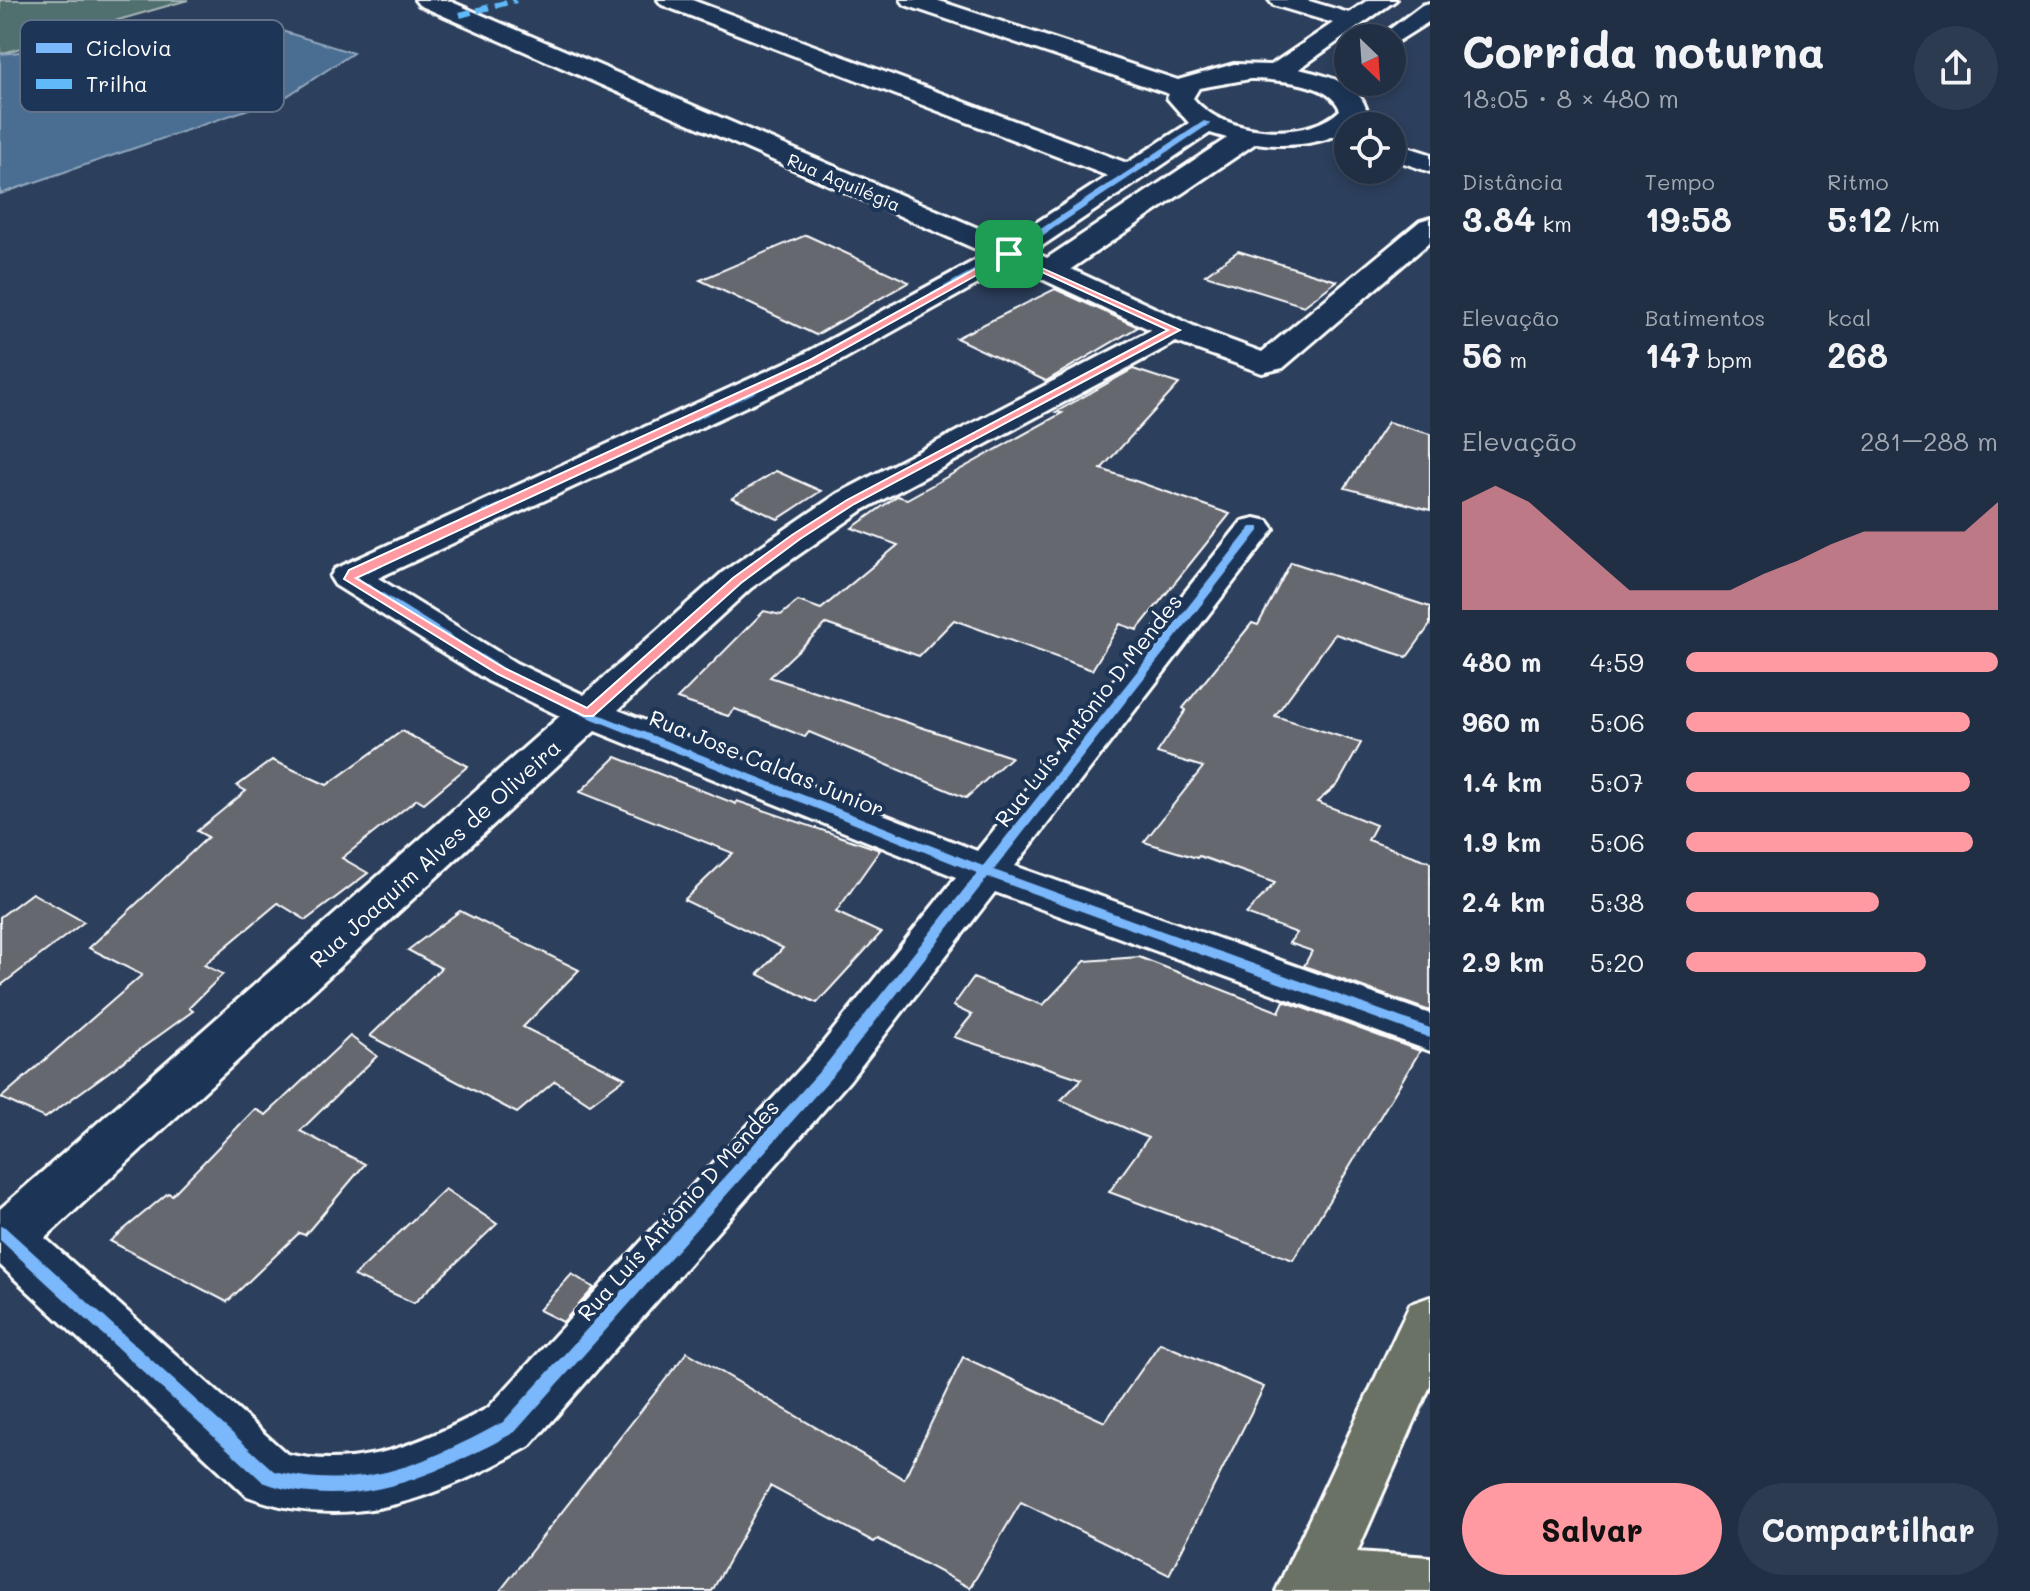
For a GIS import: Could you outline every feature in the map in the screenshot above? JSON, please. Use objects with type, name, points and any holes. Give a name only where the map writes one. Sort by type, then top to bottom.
[{"type":"main road","points":[[1430,1321],[1311,1585],[1430,1587]]},
{"type":"street","name":"Rua Aquilégia","points":[[427,0],[1049,270],[1175,330],[1262,363],[1271,361],[1430,227]]},
{"type":"street","points":[[670,0],[1127,173]]},
{"type":"street","points":[[913,0],[1182,90],[1216,74]]},
{"type":"street","points":[[1281,0],[1351,21]]},
{"type":"street","points":[[1276,73],[1384,0]]},
{"type":"street","points":[[1406,27],[1430,10]]},
{"type":"street","points":[[1172,59],[1216,74],[1276,73],[1324,84],[1352,102],[1354,112]]},
{"type":"street","points":[[1324,84],[1334,77]]},
{"type":"street","points":[[1182,90],[1183,106],[1207,123],[1252,134],[1282,137],[1334,133]]},
{"type":"street","points":[[1009,254],[1127,173],[1207,123]]},
{"type":"street","points":[[1049,270],[1252,134]]},
{"type":"street","points":[[1406,155],[1430,164]]},
{"type":"street","name":"Rua Jose Caldas Junior","points":[[1009,254],[814,362],[350,575],[352,581],[502,672],[589,714],[986,872],[1430,1033]]},
{"type":"street","name":"Rua Joaquim Alves de Oliveira","points":[[3,1235],[737,580],[850,502],[1175,330]]},
{"type":"street","name":"Rua Luís Antônio D Mendes","points":[[3,1235],[269,1477],[295,1486],[377,1483],[465,1452],[509,1427],[832,1067],[1255,529]]},
{"type":"green space","points":[[0,0],[188,0],[118,20],[20,20],[20,48],[0,54]]},
{"type":"water","points":[[284,32],[353,53],[284,97]]},
{"type":"water","points":[[20,52],[20,112],[240,112],[0,194],[0,54]]},
{"type":"building","points":[[806,235],[909,282],[816,335],[700,280]]},
{"type":"building","points":[[1238,251],[1337,281],[1304,306],[1205,275]]},
{"type":"building","points":[[1055,289],[1138,327],[1046,381],[956,338]]},
{"type":"building","points":[[1133,369],[1179,384],[1101,469],[1230,514],[1137,630],[1120,624],[1092,670],[954,620],[919,656],[826,624],[770,677],[1011,757],[966,798],[809,732],[805,737],[735,709],[728,716],[677,699],[764,611],[781,615],[798,601],[821,609],[898,545],[852,528],[897,496],[907,499],[1062,413],[1056,412]]},
{"type":"building","points":[[1388,422],[1430,434],[1430,510],[1345,488]]},
{"type":"building","points":[[776,471],[821,491],[778,519],[732,498]]},
{"type":"building","points":[[1291,562],[1430,607],[1430,625],[1407,657],[1335,634],[1275,716],[1361,743],[1338,784],[1317,802],[1376,825],[1368,840],[1430,862],[1430,1011],[1304,966],[1312,951],[1289,943],[1297,933],[1246,914],[1275,883],[1199,856],[1197,858],[1144,842],[1203,767],[1157,753],[1186,710],[1183,708],[1252,623],[1258,625]]},
{"type":"building","points":[[402,731],[468,766],[424,803],[417,799],[342,858],[368,873],[306,920],[278,903],[204,965],[223,974],[189,1008],[193,1011],[45,1118],[1,1098],[142,975],[89,948],[208,837],[197,831],[246,791],[237,786],[272,760],[327,785]]},
{"type":"building","points":[[616,757],[736,804],[737,801],[880,850],[836,912],[881,933],[817,1003],[758,974],[783,948],[684,900],[733,853],[580,792]]},
{"type":"building","points":[[32,893],[84,922],[0,986],[0,917]]},
{"type":"building","points":[[460,911],[579,970],[523,1027],[625,1078],[590,1104],[555,1081],[517,1113],[370,1036],[441,968],[408,950]]},
{"type":"building","points":[[1139,957],[1279,1012],[1284,1001],[1420,1051],[1293,1260],[1109,1192],[1148,1138],[1061,1100],[1082,1079],[954,1037],[972,1015],[953,1006],[973,978],[1043,1005],[1085,961]]},
{"type":"building","points":[[350,1036],[377,1056],[300,1131],[365,1164],[305,1235],[299,1233],[227,1302],[110,1241],[168,1193],[172,1195],[255,1109],[266,1115]]},
{"type":"building","points":[[445,1189],[497,1224],[414,1303],[354,1276]]},
{"type":"building","points":[[572,1274],[594,1288],[563,1322],[539,1310]]},
{"type":"building","points":[[1160,1343],[1264,1387],[1169,1575],[1021,1502],[970,1588],[878,1539],[874,1542],[770,1486],[712,1591],[500,1591],[687,1352],[904,1479],[963,1357],[1105,1422]]},
{"type":"marked path","points":[[460,15],[516,0]]},
{"type":"cycle path","points":[[1207,123],[1009,254],[814,362],[349,577],[502,672],[589,714],[986,872],[1430,1033]]},
{"type":"cycle path","points":[[0,1231],[269,1477],[300,1485],[362,1485],[423,1468],[509,1427],[832,1067],[1255,529]]},
{"type":"route","points":[[1009,254],[1175,330],[903,473],[796,537],[737,580],[589,714],[502,672],[349,577],[353,572],[814,362],[1009,254]]}]
